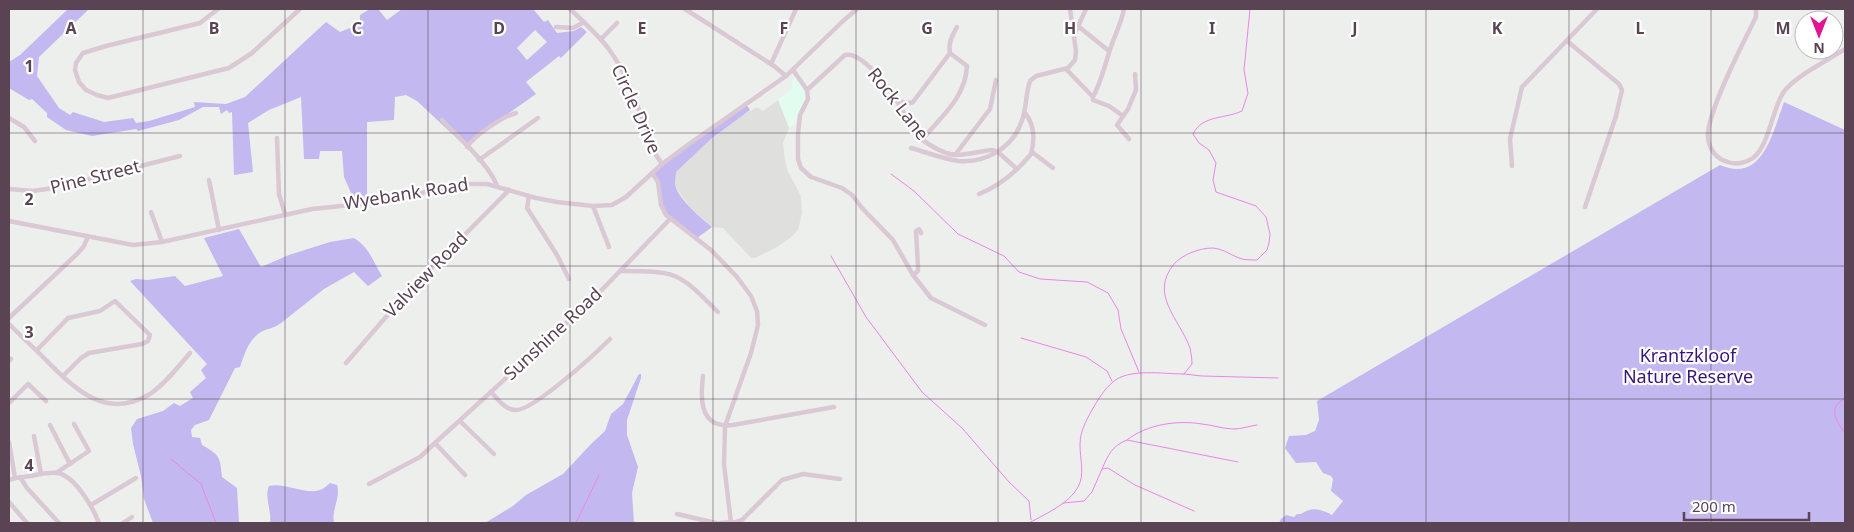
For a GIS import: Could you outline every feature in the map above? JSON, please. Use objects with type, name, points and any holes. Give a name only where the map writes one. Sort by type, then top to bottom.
[{"type":"street","points":[[218,9],[200,23],[83,53],[76,63],[75,70],[79,82],[86,90],[96,96],[108,98],[218,72],[242,61],[300,9]]},
{"type":"street","name":"Circle Drive","points":[[570,9],[610,50],[628,82],[656,155],[662,164]]},
{"type":"street","points":[[685,9],[771,64],[786,76]]},
{"type":"street","points":[[771,64],[796,9]]},
{"type":"street","name":"Wyebank Road","points":[[9,221],[133,244],[162,242],[326,206],[380,202],[463,184],[478,183],[497,186],[557,202],[607,206],[616,203],[633,191],[662,164],[786,76],[857,9]]},
{"type":"street","points":[[910,148],[953,160],[968,161],[987,157],[998,152],[1012,140],[1025,113],[1030,81],[1036,76],[1066,69],[1072,64],[1076,56],[1070,9]]},
{"type":"street","points":[[1073,36],[1086,9]]},
{"type":"street","points":[[1093,98],[1122,20],[1124,9]]},
{"type":"street","points":[[1512,166],[1510,139],[1522,87],[1597,9]]},
{"type":"street","points":[[1757,9],[1756,17],[1721,93],[1709,128],[1708,138],[1710,147],[1716,155],[1726,162],[1740,163],[1754,158],[1763,144],[1780,98],[1788,86],[1845,49]]},
{"type":"street","points":[[556,27],[574,28],[584,22]]},
{"type":"street","points":[[601,39],[617,23]]},
{"type":"street","points":[[1078,26],[1109,51]]},
{"type":"street","points":[[897,101],[913,102],[950,53],[950,42],[957,27]]},
{"type":"street","points":[[1567,41],[1620,84],[1622,91],[1616,116],[1585,207]]},
{"type":"street","points":[[922,140],[958,98],[962,87],[967,65],[950,53]]},
{"type":"street","name":"Rock Lane","points":[[807,90],[843,56],[850,54],[865,63],[874,72],[897,101],[912,129],[922,140],[955,155]]},
{"type":"street","points":[[1066,69],[1093,98],[1123,116]]},
{"type":"street","points":[[793,70],[807,90],[808,99],[800,115],[798,134],[798,159],[801,168],[811,177],[847,191],[893,240],[913,275],[931,298],[985,325]]},
{"type":"street","points":[[1130,139],[1117,125],[1128,109],[1136,90],[1135,74]]},
{"type":"street","points":[[955,155],[990,110],[996,80]]},
{"type":"street","points":[[467,147],[503,118],[516,113]]},
{"type":"street","points":[[979,194],[992,188],[1017,169],[1032,152],[1033,128],[1025,113]]},
{"type":"street","points":[[9,118],[24,127],[35,141]]},
{"type":"street","points":[[479,160],[538,118]]},
{"type":"street","points":[[442,120],[479,160],[495,180],[497,186]]},
{"type":"street","points":[[277,138],[279,194],[284,214]]},
{"type":"street","points":[[955,155],[992,150],[998,152],[1017,169]]},
{"type":"street","points":[[1032,152],[1052,168]]},
{"type":"street","name":"Pine Street","points":[[9,189],[33,191],[53,188],[180,156]]},
{"type":"street","points":[[652,173],[658,182],[661,205],[670,219],[711,250],[737,277],[751,296],[757,311],[758,325],[751,353],[724,426],[724,464],[731,523]]},
{"type":"street","points":[[209,180],[219,230]]},
{"type":"street","name":"Valview Road","points":[[346,364],[410,290],[509,190]]},
{"type":"street","points":[[529,196],[527,208],[557,255],[570,280]]},
{"type":"street","points":[[593,206],[609,247]]},
{"type":"street","points":[[151,212],[162,242]]},
{"type":"street","name":"Sunshine Road","points":[[369,484],[420,457],[436,444],[596,296],[670,219]]},
{"type":"street","points":[[913,275],[918,271],[916,232],[919,229],[921,232]]},
{"type":"street","points":[[9,318],[78,253],[84,246],[88,236]]},
{"type":"street","points":[[620,271],[654,271],[679,276],[692,285],[718,312]]},
{"type":"street","points":[[36,350],[68,318],[100,311],[115,301],[150,335],[148,341],[142,344],[85,355],[63,376]]},
{"type":"street","points":[[9,324],[78,391],[94,399],[111,403],[127,402],[151,393],[190,353]]},
{"type":"street","points":[[491,392],[507,408],[514,410],[524,409],[541,398],[610,339]]},
{"type":"street","points":[[704,376],[701,395],[702,405],[712,421],[724,426],[834,407]]},
{"type":"street","points":[[9,403],[28,384],[46,401]]},
{"type":"street","points":[[460,421],[494,454]]},
{"type":"street","points":[[56,473],[89,451],[74,424]]},
{"type":"street","points":[[50,425],[70,464]]},
{"type":"street","points":[[34,436],[41,474]]},
{"type":"street","points":[[9,442],[18,478],[59,523]]},
{"type":"street","points":[[436,444],[465,475]]},
{"type":"street","points":[[9,480],[41,474],[56,473],[63,475],[75,485],[91,504],[99,523]]},
{"type":"street","points":[[676,514],[718,523],[738,522],[746,516],[770,489],[782,480],[803,474],[840,479]]},
{"type":"street","points":[[91,504],[136,478]]},
{"type":"street","points":[[9,502],[27,523]]},
{"type":"street","points":[[122,523],[132,517]]},
{"type":"shaded area","points":[[797,76],[808,96],[794,125],[789,128],[778,100],[792,88],[792,79]]},
{"type":"shaded area","points":[[778,100],[789,128],[783,143],[785,161],[788,172],[801,196],[802,213],[798,230],[790,238],[777,247],[755,258],[751,258],[723,228],[712,227],[691,208],[675,187],[676,172],[712,138],[736,119],[757,107],[763,111]]},
{"type":"green space","points":[[68,9],[89,9],[39,57],[37,76],[59,108],[70,115],[73,112],[104,122],[133,118],[136,123],[195,107],[194,102],[226,104],[245,97],[326,22],[340,32],[360,24],[360,15],[370,9],[378,9],[387,20],[402,9],[533,9],[544,22],[548,20],[557,33],[574,31],[581,27],[587,32],[561,58],[559,56],[526,82],[536,94],[464,145],[417,101],[406,95],[395,97],[394,120],[367,122],[367,203],[356,204],[344,177],[342,151],[320,151],[319,159],[304,159],[301,97],[269,110],[248,123],[253,172],[234,175],[232,112],[229,113],[227,110],[221,114],[219,107],[203,107],[179,120],[138,131],[136,129],[92,136],[66,130],[47,117],[47,113],[32,99],[29,100],[9,88],[9,62],[20,55]],"holes":[[[535,30],[547,42],[527,60],[517,48]]]},
{"type":"green space","name":"Krantzkloof Nature Reserve","points":[[1784,102],[1845,130],[1845,523],[1279,523],[1286,515],[1294,517],[1297,514],[1313,509],[1332,515],[1343,501],[1331,491],[1333,479],[1331,476],[1323,473],[1316,462],[1296,463],[1285,448],[1289,436],[1306,435],[1315,431],[1319,420],[1317,401],[1720,165],[1735,169],[1747,167],[1764,152]]},
{"type":"green space","points":[[746,104],[750,110],[712,138],[676,172],[675,185],[682,198],[712,227],[697,238],[663,210],[658,182],[652,172]]},
{"type":"green space","points":[[239,229],[261,267],[289,255],[330,242],[354,238],[368,251],[382,276],[368,286],[354,272],[324,289],[279,324],[255,336],[246,350],[240,367],[235,368],[209,420],[195,425],[191,430],[192,437],[200,438],[202,445],[218,457],[222,477],[237,488],[239,523],[153,523],[144,499],[131,428],[137,419],[163,411],[174,403],[180,406],[193,398],[190,392],[206,378],[201,370],[207,364],[130,281],[175,276],[185,286],[223,276],[204,238]]},
{"type":"green space","points":[[639,374],[641,374],[641,378],[627,420],[627,435],[638,467],[632,493],[634,523],[485,523],[513,506],[526,495],[563,474],[605,431],[611,414],[623,404]]},
{"type":"green space","points":[[330,483],[337,485],[338,490],[333,518],[334,523],[270,523],[267,495],[269,486],[275,485],[314,491],[322,489]]},
{"type":"waterway","points":[[1029,523],[1069,499],[1078,487],[1082,472],[1080,445],[1082,431],[1097,402],[1110,385],[1120,378],[1137,373],[1184,374],[1192,364],[1190,348],[1168,306],[1165,296],[1164,286],[1167,275],[1174,264],[1197,250],[1208,248],[1224,251],[1242,259],[1252,260],[1257,260],[1267,250],[1270,234],[1266,217],[1256,206],[1216,192],[1213,180],[1216,163],[1209,150],[1199,143],[1193,134],[1197,128],[1208,120],[1242,111],[1248,93],[1244,70],[1250,9]]},
{"type":"waterway","points":[[891,174],[914,191],[958,234],[1004,256],[1019,272],[1040,279],[1087,282],[1108,293],[1118,310],[1121,329],[1139,372]]},
{"type":"waterway","points":[[831,256],[866,317],[922,392],[962,428],[1009,482],[1029,501],[1031,520]]},
{"type":"waterway","points":[[1021,338],[1086,357],[1107,371],[1112,381]]},
{"type":"waterway","points":[[1184,374],[1278,378]]},
{"type":"waterway","points":[[1845,399],[1839,402],[1835,410],[1836,419],[1845,433]]},
{"type":"waterway","points":[[1127,440],[1144,430],[1163,424],[1193,423],[1234,429],[1257,425]]},
{"type":"waterway","points":[[1102,469],[1111,452],[1127,440],[1238,462]]},
{"type":"waterway","points":[[171,459],[201,484],[216,523]]},
{"type":"waterway","points":[[1063,503],[1084,501],[1092,492],[1102,469],[1108,468],[1135,485],[1194,511]]},
{"type":"waterway","points":[[576,523],[599,475]]}]
